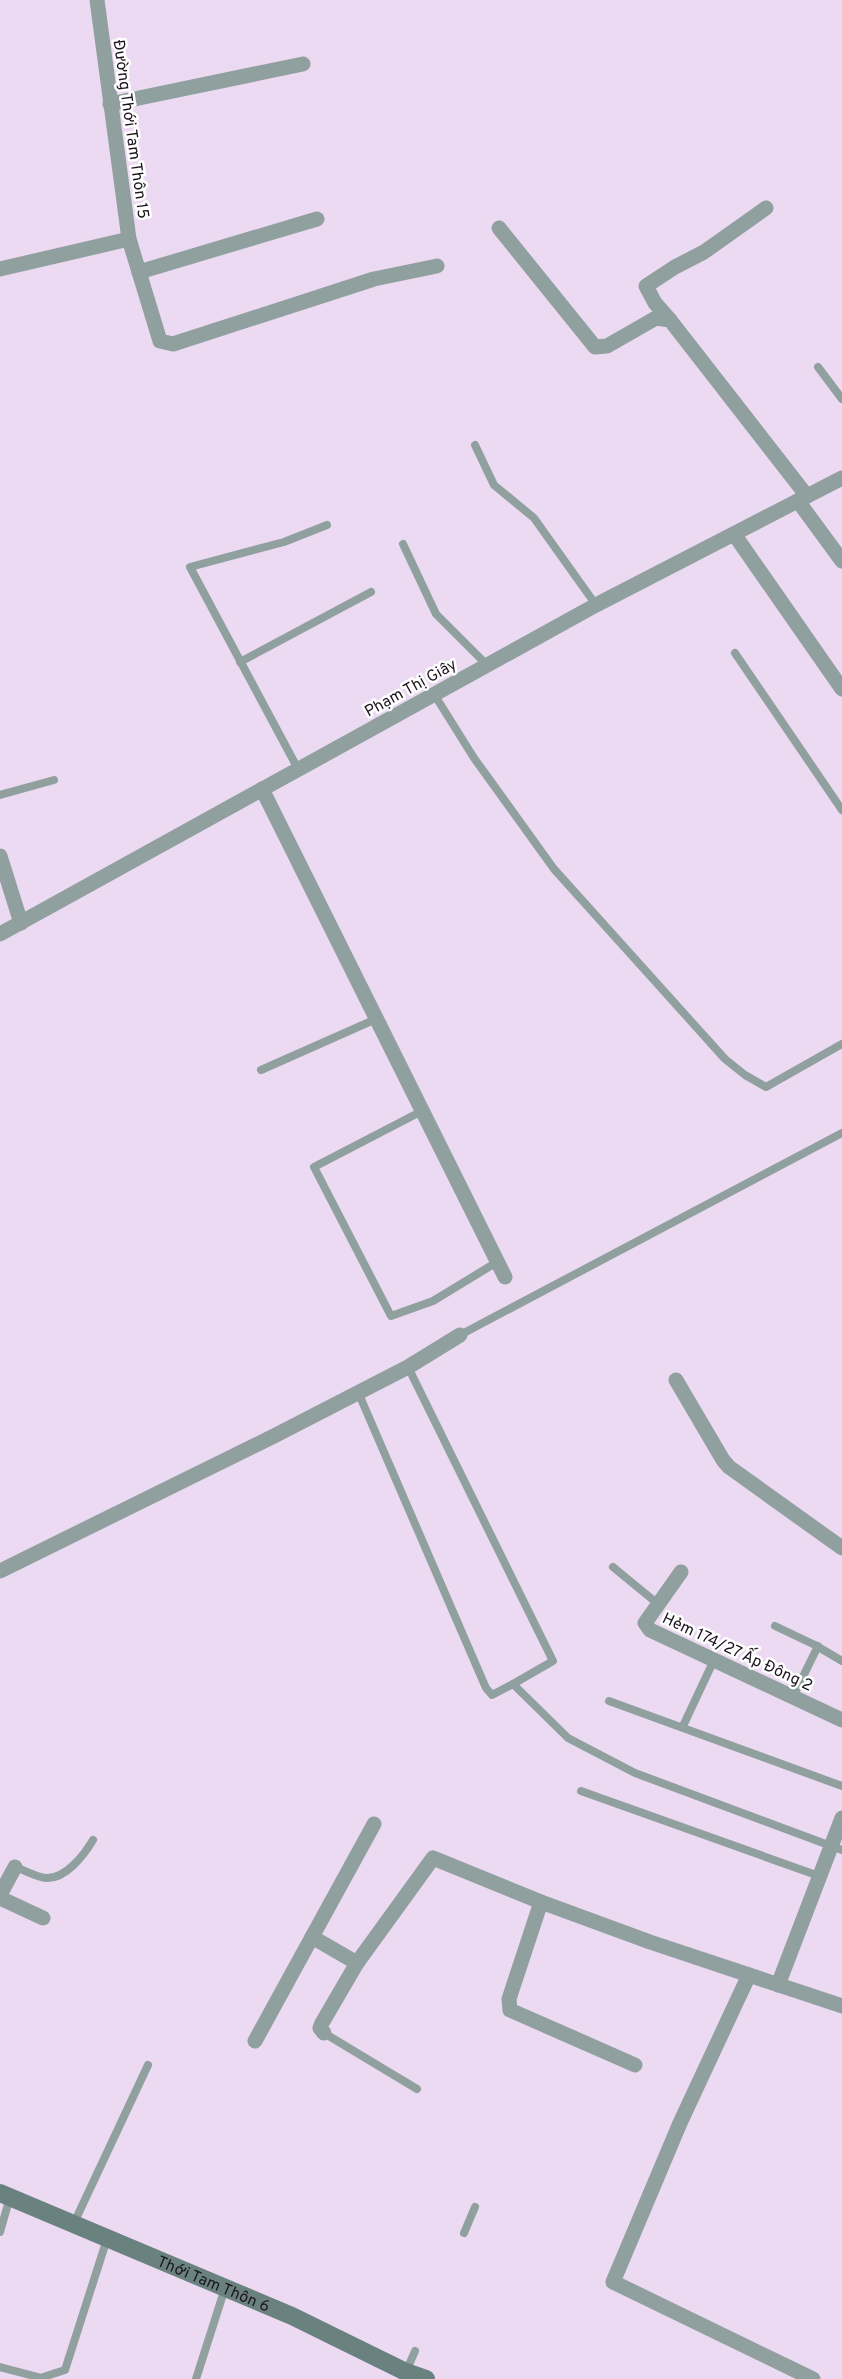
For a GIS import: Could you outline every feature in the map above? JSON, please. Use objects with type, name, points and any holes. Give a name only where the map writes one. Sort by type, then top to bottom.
[{"type":"street","name":"Đường Thới Tam Thôn 15","points":[[0,269],[129,238],[97,0]]},
{"type":"street","points":[[110,104],[303,64]]},
{"type":"street","points":[[766,208],[704,252],[646,286],[655,303],[802,499],[842,561]]},
{"type":"street","points":[[139,272],[317,219]]},
{"type":"street","points":[[499,228],[596,347],[607,346],[656,318],[670,321]]},
{"type":"street","points":[[129,238],[160,341],[173,344],[374,279],[437,266]]},
{"type":"street","name":"Phạm Thị Giây","points":[[0,934],[596,605],[842,478]]},
{"type":"street","points":[[734,534],[842,688]]},
{"type":"street","points":[[262,789],[505,1277]]},
{"type":"street","points":[[0,856],[21,922]]},
{"type":"street","points":[[0,1571],[274,1436],[408,1367],[460,1335]]},
{"type":"street","points":[[676,1380],[729,1467],[842,1548]]},
{"type":"street","name":"Hẻm 174/27 Ấp Đông 2","points":[[681,1572],[645,1623],[650,1630],[842,1720]]},
{"type":"street","points":[[778,1985],[819,1876],[836,1848],[842,1818]]},
{"type":"street","points":[[255,2041],[374,1824]]},
{"type":"street","points":[[324,2033],[320,2028],[322,2023],[357,1963],[433,1858],[541,1902],[650,1942],[842,2006]]},
{"type":"street","points":[[15,1867],[0,1897],[43,1918]]},
{"type":"street","points":[[541,1902],[509,1998],[510,2010],[635,2065]]},
{"type":"street","points":[[312,1937],[357,1963]]},
{"type":"street","points":[[748,1975],[680,2123],[613,2282],[813,2379]]},
{"type":"street","name":"Thới Tam Thôn 6","points":[[5,2195],[292,2316],[405,2375],[426,2379]]},
{"type":"lane","points":[[818,366],[842,399]]},
{"type":"lane","points":[[475,445],[494,485],[534,518],[596,605]]},
{"type":"lane","points":[[298,769],[190,567],[284,542],[327,525]]},
{"type":"lane","points":[[403,544],[436,614],[487,665]]},
{"type":"lane","points":[[240,662],[370,592]]},
{"type":"lane","points":[[735,653],[842,810]]},
{"type":"lane","points":[[435,694],[474,758],[554,869],[725,1059],[745,1075],[766,1087],[842,1044]]},
{"type":"lane","points":[[0,795],[54,780]]},
{"type":"lane","points":[[261,1070],[376,1019]]},
{"type":"lane","points":[[422,1111],[314,1167],[391,1316],[433,1301],[497,1262]]},
{"type":"lane","points":[[460,1335],[842,1133]]},
{"type":"lane","points":[[358,1392],[486,1688],[492,1695],[553,1661],[408,1367]]},
{"type":"lane","points":[[613,1567],[658,1604]]},
{"type":"lane","points":[[775,1626],[818,1646],[842,1661]]},
{"type":"lane","points":[[793,1697],[818,1646]]},
{"type":"lane","points":[[683,1726],[714,1660]]},
{"type":"lane","points":[[513,1684],[568,1738],[635,1773],[836,1848]]},
{"type":"lane","points":[[609,1701],[683,1726],[842,1786]]},
{"type":"lane","points":[[581,1791],[819,1876]]},
{"type":"lane","points":[[15,1867],[43,1877],[55,1876],[84,1855],[93,1840]]},
{"type":"lane","points":[[324,2033],[417,2089]]},
{"type":"lane","points":[[74,2224],[148,2065]]},
{"type":"lane","points":[[0,2232],[5,2195]]},
{"type":"lane","points":[[464,2233],[476,2207]]},
{"type":"lane","points":[[0,2367],[38,2378],[64,2370],[107,2239]]},
{"type":"lane","points":[[196,2379],[225,2288]]},
{"type":"lane","points":[[405,2375],[415,2351]]}]
